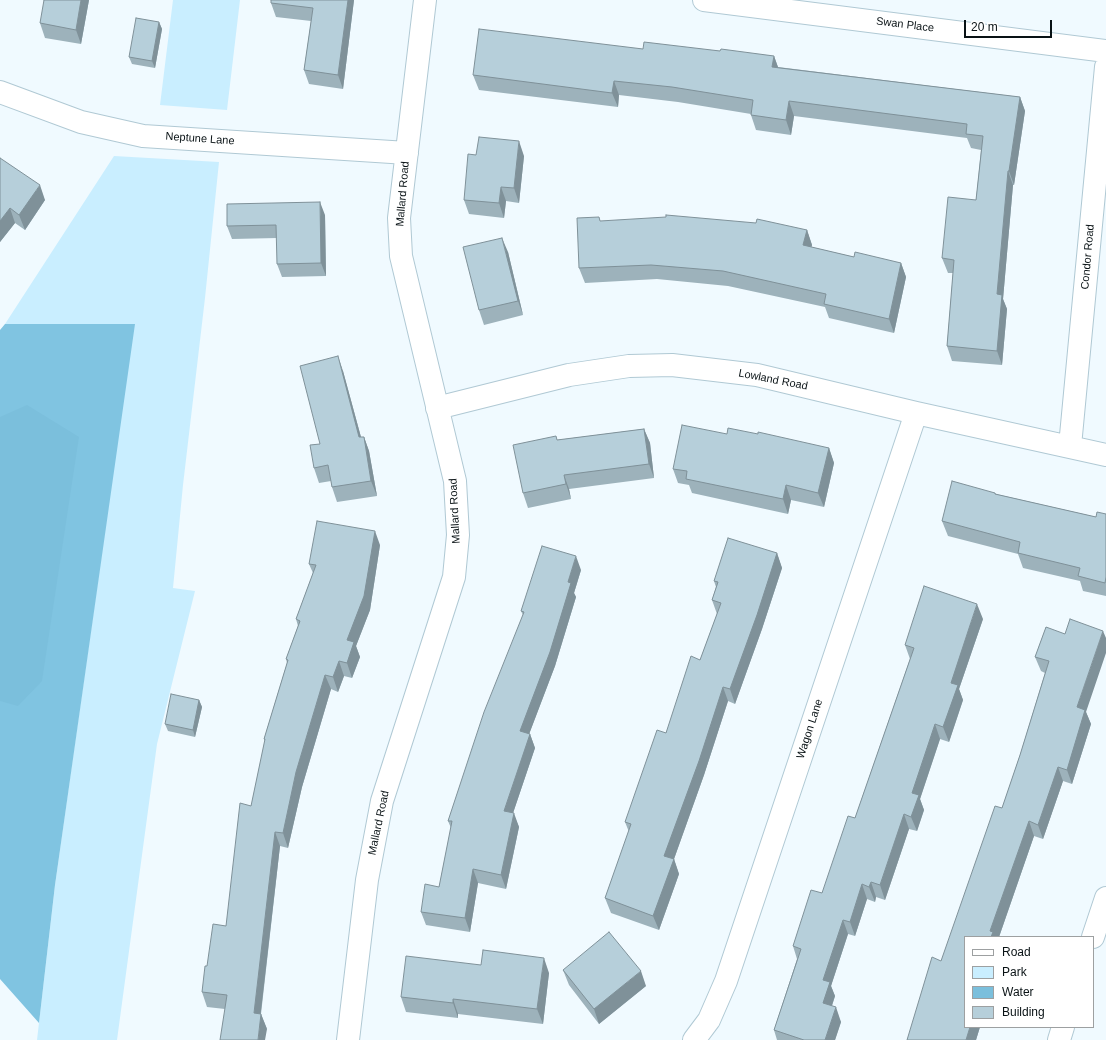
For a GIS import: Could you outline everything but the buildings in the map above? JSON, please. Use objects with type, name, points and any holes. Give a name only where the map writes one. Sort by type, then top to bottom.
[{"type":"street","name":"Mallard Road","points":[[348,1040],[367,880],[382,801],[454,577],[458,535],[455,481],[401,256],[399,218],[425,0]]},
{"type":"street","name":"Swan Place","points":[[704,0],[766,4],[1106,51]]},
{"type":"street","name":"Condor Road","points":[[1070,446],[1106,67]]},
{"type":"street","name":"Neptune Lane","points":[[0,92],[81,122],[143,136],[407,154]]},
{"type":"street","name":"Lowland Road","points":[[437,408],[569,375],[629,366],[672,364],[757,375],[916,413],[1106,455]]},
{"type":"street","name":"Wagon Lane","points":[[694,1040],[709,1020],[726,981],[916,413]]},
{"type":"street","points":[[1093,936],[1106,898]]},
{"type":"street","points":[[1059,1040],[1063,1028]]},
{"type":"green space","points":[[173,0],[240,0],[227,110],[160,105]]},
{"type":"green space","points":[[114,156],[219,162],[173,588],[195,591],[157,744],[117,1040],[37,1040],[55,885],[134,324],[5,324]]},
{"type":"shaded area","points":[[5,324],[135,324],[55,885],[39,1023],[0,979],[0,330]]},
{"type":"water","points":[[27,405],[79,437],[42,681],[18,706],[0,701],[0,417]]}]
